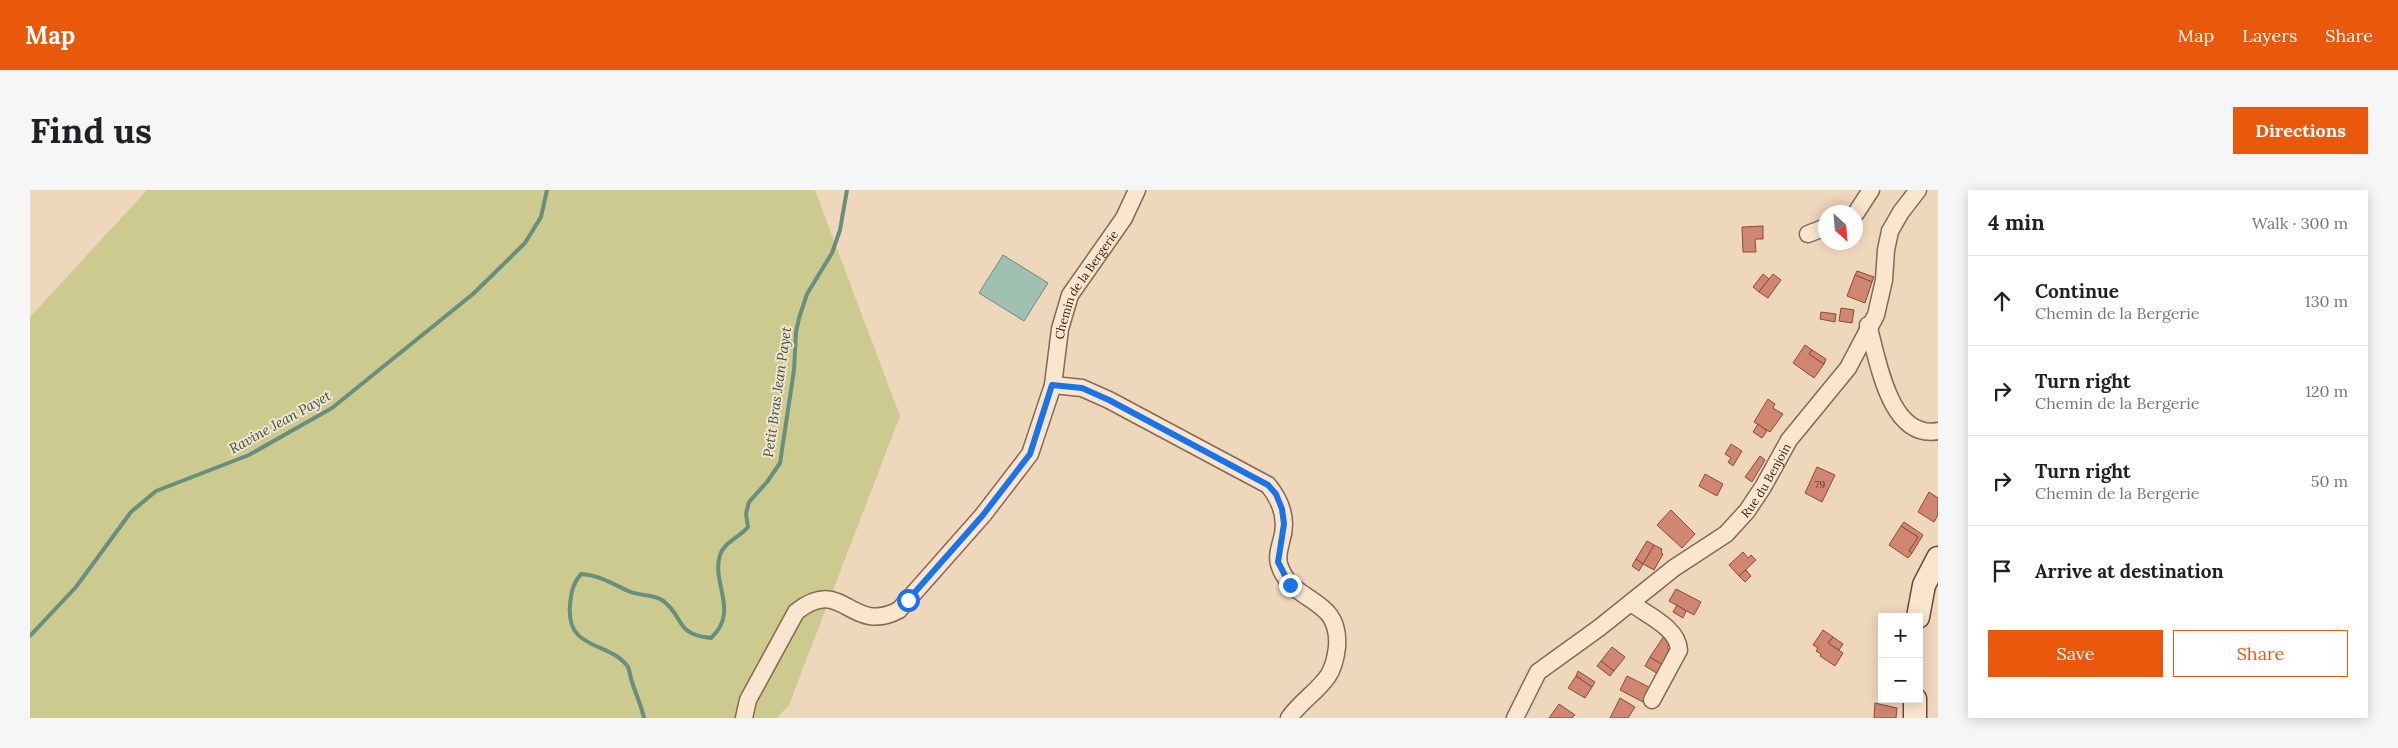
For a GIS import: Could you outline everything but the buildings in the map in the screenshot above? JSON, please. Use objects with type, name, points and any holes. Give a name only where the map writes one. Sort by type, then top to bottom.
[{"type":"street","name":"Chemin de la Bergerie","points":[[744,718],[748,700],[796,612],[806,603],[818,598],[832,598],[864,615],[876,618],[899,610],[983,515],[1030,454],[1052,385],[1060,329],[1070,295],[1124,218],[1137,190]]},
{"type":"street","points":[[1861,205],[1871,190]]},
{"type":"street","name":"Rue du Benjoin","points":[[1515,718],[1538,672],[1674,568],[1726,534],[1747,510],[1763,487],[1789,440],[1848,368],[1868,325],[1876,315],[1881,298],[1890,231],[1900,212],[1918,190]]},
{"type":"street","points":[[1808,234],[1818,230]]},
{"type":"street","points":[[1868,325],[1887,389],[1900,416],[1910,425],[1922,431],[1938,432]]},
{"type":"street","points":[[1052,385],[1082,388],[1109,400],[1268,485],[1276,494],[1282,509],[1284,524],[1278,550],[1278,562],[1281,572],[1290,585],[1301,594],[1324,607],[1332,616],[1338,638],[1336,658],[1328,676],[1289,718]]},
{"type":"street","points":[[1919,613],[1924,585],[1938,558]]},
{"type":"street","points":[[1630,603],[1673,633],[1679,640],[1679,650],[1652,700]]},
{"type":"street","points":[[1915,718],[1916,703]]},
{"type":"shaded area","points":[[147,190],[815,190],[900,416],[789,705],[777,718],[30,718],[30,317]]},
{"type":"shaded area","points":[[1003,255],[1048,283],[1024,321],[979,293]]},
{"type":"waterway","name":"Ravine Jean Payet","points":[[30,636],[76,587],[131,512],[156,491],[249,455],[332,408],[473,294],[525,243],[541,217],[547,190]]},
{"type":"waterway","name":"Petit Bras Jean Payet","points":[[644,718],[628,667],[620,659],[590,644],[575,631],[571,620],[570,605],[574,585],[581,574],[594,576],[632,593],[662,600],[674,612],[685,629],[691,633],[711,638],[719,628],[724,608],[718,566],[720,555],[722,550],[748,527],[746,514],[749,502],[767,482],[780,463],[794,370],[796,332],[799,318],[807,294],[832,253],[840,230],[847,190]]},
{"type":"route","points":[[908,600],[983,515],[1030,454],[1052,385],[1082,388],[1109,400],[1268,485],[1276,494],[1282,509],[1284,524],[1282,540],[1278,550],[1278,562],[1281,572],[1290,585]]}]
